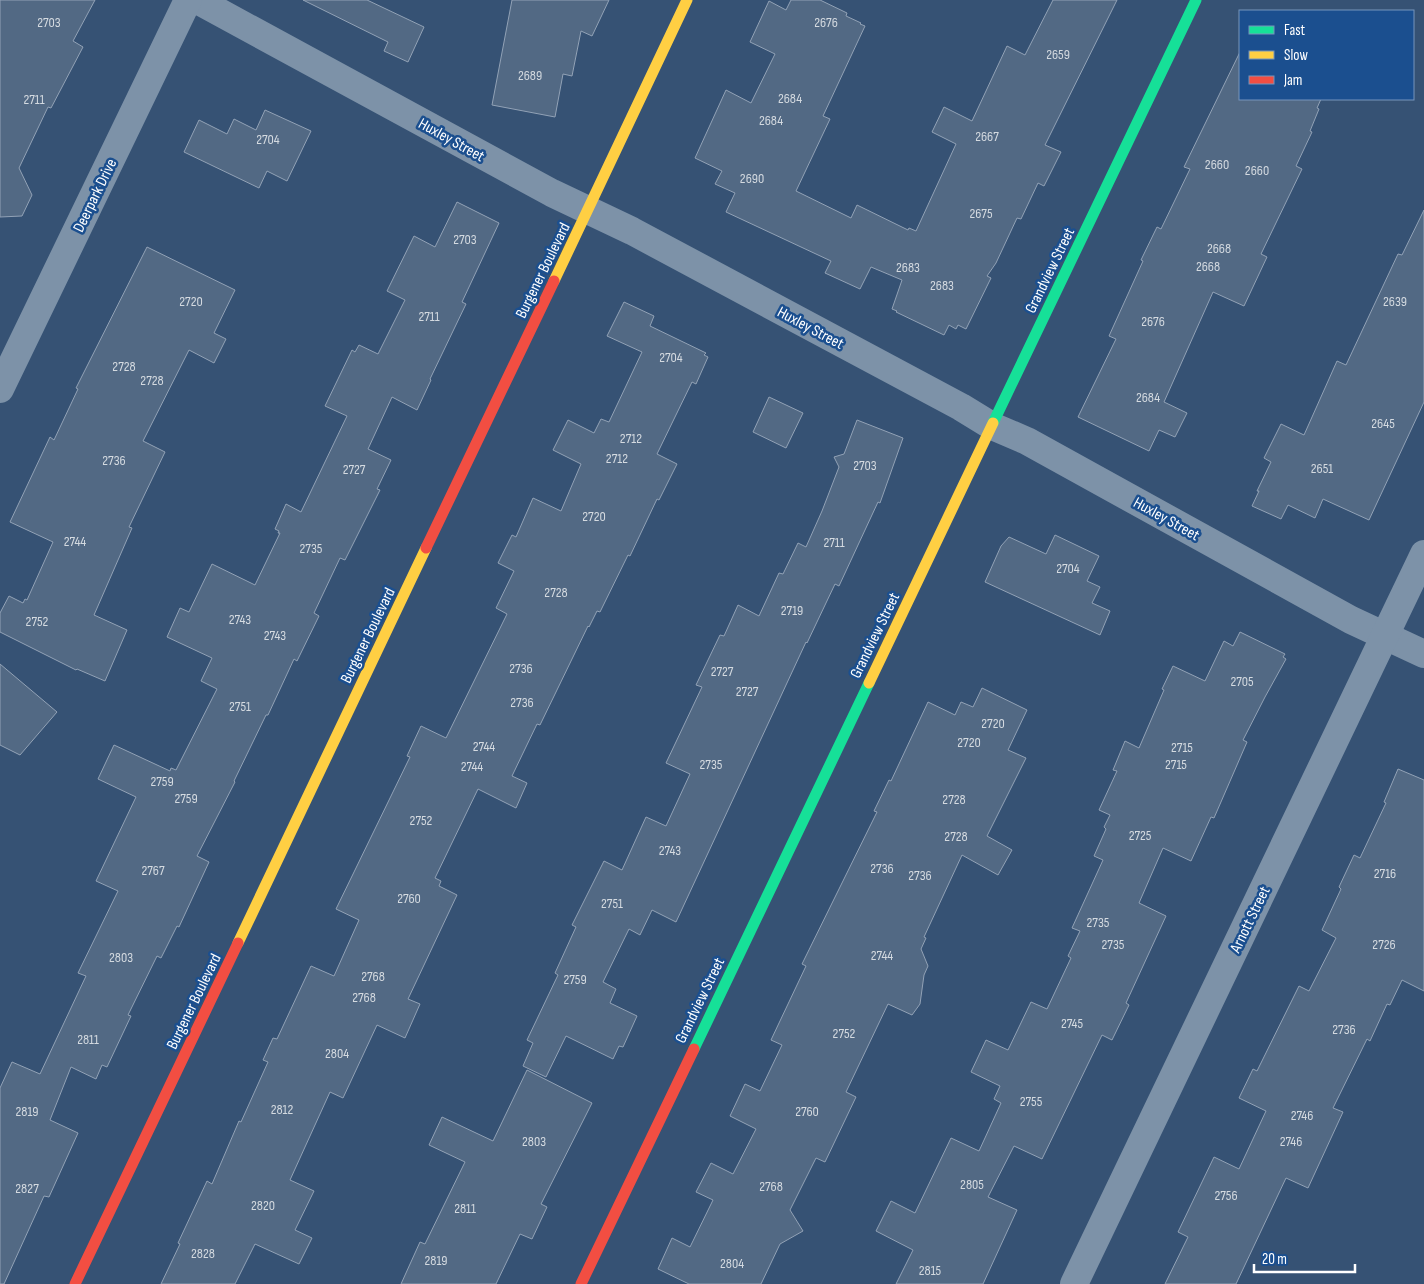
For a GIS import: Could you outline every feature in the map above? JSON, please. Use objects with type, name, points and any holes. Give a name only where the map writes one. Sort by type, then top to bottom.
[{"type":"main road","name":"Burgener Boulevard","points":[[75,1284],[687,0]]},
{"type":"main road","name":"Grandview Street","points":[[581,1284],[1196,0]]},
{"type":"street","name":"Deerpark Drive","points":[[0,389],[188,0]]},
{"type":"street","name":"Huxley Street","points":[[197,0],[552,193],[632,231],[961,407],[992,426],[1027,441],[1351,620],[1424,654]]},
{"type":"street","name":"Arnott Street","points":[[1074,1284],[1424,554]]},
{"type":"building","points":[[0,0],[95,0],[73,41],[83,47],[51,108],[48,107],[19,168],[32,195],[22,216],[0,217]]},
{"type":"building","points":[[303,0],[367,0],[424,27],[408,62],[384,51],[388,42]]},
{"type":"building","points":[[512,0],[609,0],[592,36],[581,31],[572,76],[563,74],[555,117],[492,105]]},
{"type":"building","points":[[791,0],[820,0],[847,13],[846,16],[865,26],[823,116],[830,119],[796,191],[851,218],[857,205],[908,230],[909,228],[916,231],[956,144],[932,132],[944,107],[972,121],[1007,46],[1025,55],[1053,0],[1117,0],[1045,145],[1061,152],[1044,186],[1038,183],[1021,219],[1017,218],[996,263],[987,276],[991,278],[966,329],[958,325],[956,329],[949,325],[944,335],[892,309],[902,280],[871,267],[860,289],[825,273],[831,261],[726,212],[735,193],[715,184],[722,171],[695,158],[726,90],[751,103],[775,54],[750,42],[769,1],[786,10]]},
{"type":"building","points":[[1239,54],[1239,100],[1321,100],[1310,131],[1312,132],[1296,166],[1302,169],[1261,254],[1267,257],[1244,306],[1213,292],[1164,402],[1187,413],[1175,437],[1159,430],[1149,451],[1078,417],[1116,339],[1109,336],[1143,261],[1141,260],[1157,227],[1161,229],[1190,169],[1184,167]]},
{"type":"building","points":[[265,110],[311,131],[287,181],[267,171],[259,188],[184,152],[199,120],[227,134],[234,119],[256,130]]},
{"type":"building","points":[[457,202],[499,223],[462,302],[466,304],[417,410],[392,397],[368,449],[391,460],[377,489],[380,490],[345,560],[340,558],[314,613],[319,616],[297,661],[294,659],[197,856],[209,862],[179,927],[177,926],[161,958],[157,956],[128,1015],[131,1016],[107,1067],[102,1065],[96,1079],[71,1067],[50,1120],[78,1133],[49,1197],[44,1196],[4,1284],[0,1284],[0,1088],[12,1062],[40,1074],[86,976],[78,973],[118,891],[96,881],[136,797],[98,779],[114,745],[170,771],[171,768],[176,770],[217,689],[201,681],[212,658],[167,637],[180,608],[189,612],[212,564],[255,585],[280,533],[275,529],[286,504],[301,512],[347,416],[325,406],[352,350],[355,352],[359,345],[378,354],[405,300],[387,291],[414,236],[435,247]]},
{"type":"building","points":[[1424,210],[1424,402],[1369,520],[1323,499],[1315,518],[1288,505],[1281,519],[1252,506],[1271,462],[1264,458],[1281,424],[1304,435],[1337,361],[1346,365],[1398,254],[1402,255]]},
{"type":"building","points":[[147,247],[235,290],[214,333],[226,339],[214,363],[189,350],[143,441],[165,452],[129,527],[132,528],[94,615],[127,630],[105,681],[76,670],[0,632],[0,613],[9,596],[23,603],[25,599],[27,600],[53,542],[10,522],[50,437],[54,440],[78,389],[76,388]]},
{"type":"building","points":[[624,302],[654,316],[650,326],[706,353],[704,355],[708,357],[696,384],[692,382],[657,454],[677,464],[659,500],[657,499],[630,556],[628,555],[600,612],[597,611],[588,626],[540,725],[537,724],[512,776],[527,783],[516,808],[478,789],[435,878],[441,881],[439,886],[457,895],[408,999],[420,1004],[405,1038],[377,1025],[343,1098],[330,1092],[290,1180],[314,1191],[295,1230],[312,1238],[299,1264],[255,1244],[235,1284],[161,1284],[207,1181],[212,1184],[239,1121],[241,1122],[268,1062],[263,1060],[273,1038],[277,1039],[311,966],[334,976],[359,920],[336,909],[410,757],[407,756],[421,726],[446,738],[507,614],[496,608],[514,571],[498,563],[512,535],[516,537],[533,498],[561,511],[581,464],[553,450],[568,420],[594,433],[601,419],[609,422],[642,352],[607,336]]},
{"type":"building","points":[[769,397],[803,413],[786,448],[753,432]]},
{"type":"building","points":[[857,420],[903,438],[880,503],[878,502],[839,586],[835,584],[806,642],[676,922],[652,910],[640,935],[629,929],[603,982],[616,989],[610,1003],[637,1016],[623,1047],[619,1046],[613,1059],[566,1036],[546,1077],[523,1066],[533,1043],[527,1040],[558,975],[555,973],[576,927],[572,925],[604,861],[622,870],[646,817],[666,826],[690,774],[666,763],[702,687],[696,685],[720,635],[724,636],[738,605],[759,616],[779,573],[783,574],[798,543],[806,547],[839,467],[834,457],[844,454]]},
{"type":"building","points":[[1055,535],[1099,556],[1087,581],[1100,587],[1092,603],[1110,611],[1100,635],[985,582],[1001,546],[1009,537],[1046,554]]},
{"type":"building","points":[[1240,632],[1285,654],[1283,657],[1286,659],[1243,740],[1247,742],[1214,818],[1211,817],[1191,861],[1163,848],[1139,903],[1166,916],[1126,1003],[1129,1005],[1112,1040],[1102,1035],[1042,1159],[1014,1146],[988,1197],[1017,1210],[983,1284],[896,1284],[913,1250],[876,1231],[891,1201],[915,1213],[951,1138],[979,1151],[1001,1103],[994,1099],[1000,1086],[971,1072],[986,1040],[1008,1050],[1031,1002],[1047,1009],[1071,958],[1068,956],[1080,931],[1072,928],[1103,860],[1094,856],[1110,815],[1099,810],[1117,771],[1113,770],[1125,741],[1139,748],[1173,666],[1205,681],[1224,641],[1233,646]]},
{"type":"building","points":[[0,664],[57,712],[20,755],[0,745]]},
{"type":"building","points":[[982,688],[1027,710],[1008,750],[1026,758],[987,836],[1012,850],[998,875],[962,855],[924,937],[926,938],[921,949],[928,966],[924,975],[920,1004],[912,1015],[888,1004],[846,1092],[856,1097],[825,1162],[816,1158],[790,1210],[803,1231],[780,1244],[761,1284],[689,1284],[658,1269],[672,1238],[690,1247],[713,1200],[696,1192],[711,1163],[733,1174],[756,1129],[730,1116],[745,1084],[760,1091],[782,1045],[771,1040],[806,966],[802,964],[877,812],[874,811],[889,780],[891,781],[928,702],[955,715],[961,702],[973,707]]},
{"type":"building","points":[[1398,769],[1424,780],[1424,991],[1402,980],[1390,1005],[1387,1004],[1370,1041],[1367,1039],[1333,1108],[1343,1112],[1308,1188],[1286,1178],[1236,1284],[1165,1284],[1188,1237],[1178,1232],[1214,1157],[1239,1169],[1266,1111],[1239,1098],[1253,1069],[1257,1071],[1299,986],[1309,991],[1336,938],[1322,930],[1354,855],[1360,858],[1386,803],[1384,802]]},
{"type":"building","points":[[527,1070],[592,1103],[541,1204],[547,1207],[532,1239],[520,1234],[496,1284],[401,1284],[420,1242],[425,1244],[465,1162],[429,1145],[442,1117],[493,1141]]},
{"type":"traffic: fast","points":[[993,423],[1196,0]]},
{"type":"traffic: fast","points":[[694,1049],[869,683]]},
{"type":"traffic: slow","points":[[554,281],[687,0]]},
{"type":"traffic: slow","points":[[869,683],[993,423]]},
{"type":"traffic: slow","points":[[238,943],[426,548]]},
{"type":"traffic: jam","points":[[426,548],[554,281]]},
{"type":"traffic: jam","points":[[75,1284],[238,943]]},
{"type":"traffic: jam","points":[[581,1284],[694,1049]]}]
